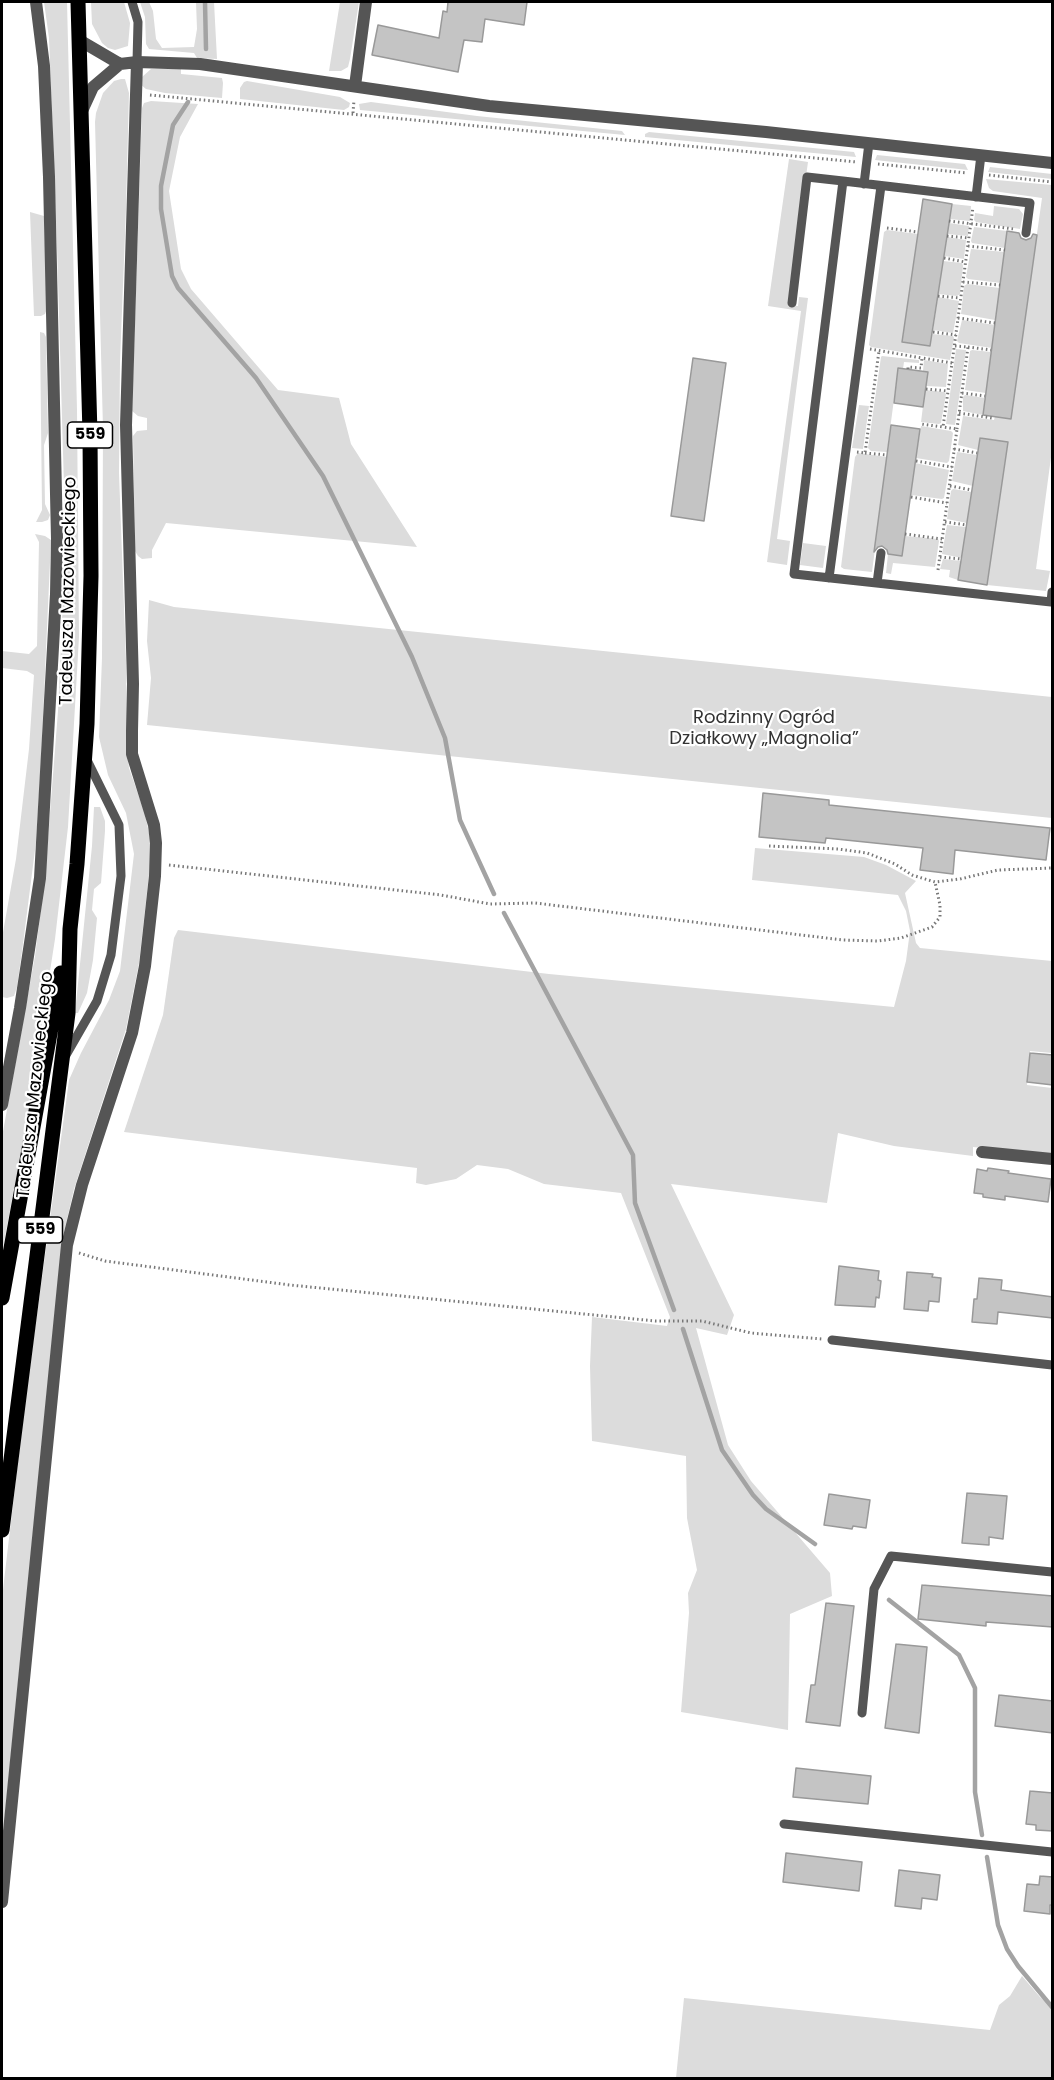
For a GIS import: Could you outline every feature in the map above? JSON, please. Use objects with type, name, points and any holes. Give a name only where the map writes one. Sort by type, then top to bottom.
[{"type":"main road","name":"Tadeusza Mazowieckiego","points":[[2,1298],[70,929],[87,724],[90,434],[78,2]]},
{"type":"main road","name":"Tadeusza Mazowieckiego","points":[[2,1530],[68,1013],[70,929]]},
{"type":"street","points":[[2,1105],[40,878],[56,594],[57,539],[49,177],[44,66],[36,2]]},
{"type":"street","points":[[355,86],[366,2]]},
{"type":"street","points":[[78,40],[120,64]]},
{"type":"street","points":[[2,1902],[67,1245],[82,1185],[132,1033],[145,966],[155,864],[154,825],[132,754],[133,684],[126,415],[137,62]]},
{"type":"street","points":[[81,114],[93,87],[120,64],[137,62],[200,64],[489,106],[1053,163]]},
{"type":"street","points":[[982,1152],[1053,1159]]},
{"type":"lane","points":[[132,2],[138,22],[137,62]]},
{"type":"lane","points":[[864,184],[869,143]]},
{"type":"lane","points":[[975,201],[981,155]]},
{"type":"lane","points":[[792,303],[807,177],[975,201],[1030,203],[1022,233]]},
{"type":"lane","points":[[843,182],[794,574],[1052,602],[1053,591]]},
{"type":"lane","points":[[829,578],[881,186]]},
{"type":"lane","points":[[877,583],[881,553]]},
{"type":"lane","points":[[62,1063],[97,1001],[111,955],[121,876],[119,825],[84,755]]},
{"type":"lane","points":[[832,1340],[1053,1365]]},
{"type":"lane","points":[[862,1713],[874,1589],[891,1556],[1053,1572]]},
{"type":"lane","points":[[784,1824],[1053,1852]]},
{"type":"path","points":[[136,94],[1053,182]]},
{"type":"path","points":[[943,427],[975,201]]},
{"type":"path","points":[[949,221],[1018,229],[1022,233]]},
{"type":"path","points":[[880,226],[918,232]]},
{"type":"path","points":[[947,236],[969,238]]},
{"type":"path","points":[[968,246],[1005,250]]},
{"type":"path","points":[[944,258],[966,262]]},
{"type":"path","points":[[963,282],[1000,285]]},
{"type":"path","points":[[938,296],[961,298]]},
{"type":"path","points":[[958,318],[995,323]]},
{"type":"path","points":[[933,332],[956,335]]},
{"type":"path","points":[[955,346],[991,350]]},
{"type":"path","points":[[938,570],[968,347]]},
{"type":"path","points":[[860,348],[952,363]]},
{"type":"path","points":[[908,369],[908,367],[921,368],[922,358]]},
{"type":"path","points":[[926,388],[948,392]]},
{"type":"path","points":[[962,393],[985,396]]},
{"type":"path","points":[[959,413],[992,418],[993,416]]},
{"type":"path","points":[[921,424],[957,429]]},
{"type":"path","points":[[954,449],[977,453]]},
{"type":"path","points":[[865,453],[887,455]]},
{"type":"path","points":[[916,461],[952,467]]},
{"type":"path","points":[[950,486],[972,490]]},
{"type":"path","points":[[910,497],[947,503]]},
{"type":"path","points":[[945,522],[967,525]]},
{"type":"path","points":[[905,534],[942,539]]},
{"type":"path","points":[[940,557],[962,559]]},
{"type":"path","points":[[769,846],[838,849],[867,853],[895,864],[912,875],[935,882],[998,870],[1053,868]]},
{"type":"path","points":[[155,864],[441,895],[490,904],[535,903],[843,940],[889,939],[932,927],[940,917],[935,882]]},
{"type":"path","points":[[67,1245],[87,1257],[105,1261],[290,1285],[655,1321],[702,1321],[751,1333],[832,1340]]},
{"type":"green space","points":[[44,2],[67,2],[77,410],[79,637],[68,827],[55,939],[27,1119],[2,1253],[2,1137],[35,956],[45,877],[58,711],[63,600],[65,521],[57,247],[49,38]]},
{"type":"green space","points":[[91,2],[124,2],[130,23],[128,46],[115,50],[102,43],[92,24]]},
{"type":"green space","points":[[140,2],[149,2],[153,11],[156,39],[162,48],[194,47],[197,29],[196,2],[214,2],[217,59],[197,58],[194,53],[149,49],[146,44],[145,17]]},
{"type":"green space","points":[[340,2],[359,2],[348,67],[341,71],[329,71]]},
{"type":"green space","points":[[151,69],[181,69],[181,74],[222,78],[222,98],[146,89],[140,84],[142,77]]},
{"type":"green space","points":[[125,79],[129,93],[120,362],[119,473],[127,750],[129,768],[145,814],[152,848],[139,963],[126,1029],[74,1189],[62,1241],[2,1844],[2,1598],[25,1402],[69,1080],[109,1000],[120,971],[134,854],[126,813],[108,775],[99,737],[102,658],[103,429],[95,122],[103,93],[114,81]]},
{"type":"green space","points":[[247,81],[340,97],[350,103],[349,107],[344,110],[240,99],[240,88]]},
{"type":"green space","points":[[151,101],[198,104],[180,137],[169,191],[181,269],[191,289],[278,390],[339,398],[351,444],[417,547],[166,523],[152,550],[152,558],[142,559],[135,551],[133,436],[137,431],[147,430],[147,418],[138,416],[132,411],[142,108],[144,103]]},
{"type":"green space","points":[[371,102],[622,131],[625,135],[360,110],[359,104]]},
{"type":"green space","points":[[649,132],[854,152],[856,157],[645,137],[645,134]]},
{"type":"green space","points":[[877,155],[965,164],[968,170],[875,160]]},
{"type":"green space","points":[[789,159],[808,162],[788,305],[798,306],[799,297],[808,298],[777,539],[790,541],[787,565],[767,562],[801,311],[768,306]]},
{"type":"green space","points":[[990,167],[1052,174],[1052,179],[988,172]]},
{"type":"green space","points":[[986,179],[1052,185],[1052,450],[1036,569],[1050,571],[1046,591],[987,585],[1008,443],[980,438],[978,450],[958,445],[963,416],[994,420],[995,416],[1011,418],[1042,198],[993,191],[989,188]]},
{"type":"green space","points":[[952,204],[971,206],[970,221],[949,219]]},
{"type":"green space","points":[[994,206],[1019,209],[1023,214],[1020,229],[974,220],[975,213],[993,216]]},
{"type":"green space","points":[[30,212],[44,216],[47,309],[41,316],[34,316]]},
{"type":"green space","points":[[949,223],[969,226],[968,236],[947,234]]},
{"type":"green space","points":[[974,227],[1007,231],[1005,248],[972,243]]},
{"type":"green space","points":[[887,230],[918,234],[902,341],[930,346],[932,334],[953,336],[950,360],[869,345],[884,232]]},
{"type":"green space","points":[[947,237],[966,240],[964,259],[944,256]]},
{"type":"green space","points":[[971,249],[1005,252],[1001,283],[966,277]]},
{"type":"green space","points":[[943,261],[962,263],[960,294],[957,296],[938,294]]},
{"type":"green space","points":[[967,284],[1000,288],[995,320],[961,314],[964,286]]},
{"type":"green space","points":[[938,297],[959,301],[953,333],[933,330]]},
{"type":"green space","points":[[962,320],[995,325],[992,348],[959,343],[957,341]]},
{"type":"green space","points":[[40,332],[46,337],[48,433],[44,445],[45,504],[50,515],[48,520],[36,522],[42,510]]},
{"type":"green space","points":[[956,349],[966,350],[955,425],[946,424]]},
{"type":"green space","points":[[972,350],[991,352],[986,393],[965,390]]},
{"type":"green space","points":[[882,356],[919,360],[919,363],[904,362],[903,369],[898,369],[887,452],[871,451],[868,448]]},
{"type":"green space","points":[[924,360],[948,364],[946,387],[926,386],[928,372],[923,371]]},
{"type":"green space","points":[[925,390],[946,394],[939,424],[921,422]]},
{"type":"green space","points":[[965,395],[985,398],[983,415],[963,411]]},
{"type":"green space","points":[[859,405],[869,406],[863,449],[852,448]]},
{"type":"green space","points":[[921,426],[953,433],[947,463],[916,458]]},
{"type":"green space","points":[[957,452],[977,455],[973,486],[952,481]]},
{"type":"green space","points":[[858,453],[887,457],[872,572],[841,567],[855,457]]},
{"type":"green space","points":[[915,463],[949,470],[944,498],[911,495]]},
{"type":"green space","points":[[953,489],[972,492],[967,523],[947,519]]},
{"type":"green space","points":[[947,525],[966,527],[962,558],[942,554]]},
{"type":"green space","points":[[35,534],[51,540],[41,760],[36,842],[17,987],[14,996],[7,998],[2,997],[2,938],[16,859],[29,749],[34,675],[27,671],[2,668],[2,651],[29,654],[37,646],[39,542]]},
{"type":"green space","points":[[905,536],[938,539],[935,567],[893,563],[891,574],[886,573],[888,554],[902,556]]},
{"type":"green space","points":[[803,543],[826,546],[823,568],[800,565]]},
{"type":"green space","points":[[943,559],[961,561],[958,580],[949,577],[950,570],[940,569]]},
{"type":"green space","name":"Rodzinny Ogród Działkowy „Magnolia”","points":[[149,600],[174,607],[1052,697],[1052,818],[147,725],[151,678],[147,641]]},
{"type":"green space","points":[[94,807],[100,807],[105,821],[101,883],[94,889],[92,910],[97,918],[87,993],[78,1013],[75,1013],[92,846]]},
{"type":"green space","points":[[755,848],[864,857],[886,865],[916,881],[905,893],[916,943],[920,948],[1052,961],[1052,1053],[1030,1051],[1027,1085],[1052,1088],[1052,1155],[973,1147],[973,1156],[894,1146],[838,1133],[827,1203],[671,1184],[734,1315],[727,1335],[696,1328],[728,1445],[751,1481],[830,1573],[832,1596],[790,1614],[788,1730],[681,1712],[689,1613],[688,1593],[697,1570],[687,1518],[686,1456],[592,1441],[590,1366],[592,1317],[667,1326],[670,1317],[621,1193],[544,1184],[508,1169],[477,1165],[456,1179],[426,1185],[416,1183],[417,1168],[124,1132],[163,1015],[174,938],[178,930],[549,974],[894,1007],[906,961],[910,931],[906,911],[898,895],[752,880]]},
{"type":"green space","points":[[1022,1976],[1052,2007],[1052,2078],[676,2078],[684,1998],[990,2030],[999,2005],[1010,1996]]},
{"type":"building","points":[[448,2],[527,2],[524,25],[485,19],[482,42],[464,40],[458,72],[372,55],[378,25],[439,38],[443,11],[447,12]]},
{"type":"building","points":[[923,199],[952,204],[930,346],[902,342]]},
{"type":"building","points":[[1007,231],[1019,233],[1021,238],[1026,240],[1033,234],[1037,235],[1011,419],[983,415]]},
{"type":"building","points":[[693,358],[726,363],[704,521],[671,516]]},
{"type":"building","points":[[898,368],[928,372],[923,407],[894,403]]},
{"type":"building","points":[[891,425],[920,429],[902,556],[888,554],[882,546],[874,552]]},
{"type":"building","points":[[980,438],[1008,442],[987,585],[958,580]]},
{"type":"building","points":[[763,793],[829,800],[829,805],[1050,828],[1046,860],[955,850],[953,874],[920,870],[923,848],[826,838],[825,843],[759,837]]},
{"type":"building","points":[[1030,1053],[1053,1055],[1053,1085],[1027,1082]]},
{"type":"building","points":[[988,1168],[1051,1179],[1048,1202],[1005,1196],[1005,1200],[983,1197],[983,1194],[974,1193],[977,1169],[987,1171]]},
{"type":"building","points":[[839,1266],[879,1271],[878,1280],[881,1281],[879,1298],[876,1297],[875,1307],[835,1305]]},
{"type":"building","points":[[907,1272],[933,1274],[932,1277],[941,1278],[939,1302],[929,1301],[928,1311],[904,1309]]},
{"type":"building","points":[[979,1278],[1002,1280],[1001,1290],[1053,1297],[1053,1318],[998,1312],[997,1324],[972,1322]]},
{"type":"building","points":[[967,1493],[1007,1496],[1003,1539],[989,1537],[989,1545],[962,1543]]},
{"type":"building","points":[[829,1494],[870,1500],[866,1528],[853,1526],[852,1529],[824,1525]]},
{"type":"building","points":[[922,1585],[1053,1596],[1053,1627],[986,1622],[986,1626],[918,1619]]},
{"type":"building","points":[[826,1603],[854,1606],[840,1726],[806,1722],[811,1685],[815,1685]]},
{"type":"building","points":[[896,1644],[927,1647],[919,1733],[885,1728]]},
{"type":"building","points":[[999,1695],[1053,1701],[1053,1733],[995,1726]]},
{"type":"building","points":[[796,1768],[871,1776],[868,1804],[793,1797]]},
{"type":"building","points":[[1030,1791],[1053,1793],[1053,1831],[1036,1830],[1036,1825],[1026,1824]]},
{"type":"building","points":[[786,1853],[862,1862],[859,1891],[783,1882]]},
{"type":"building","points":[[899,1870],[940,1875],[937,1900],[922,1898],[921,1909],[895,1906]]},
{"type":"building","points":[[1040,1876],[1053,1877],[1053,1905],[1050,1905],[1050,1914],[1024,1911],[1027,1884],[1039,1885]]},
{"type":"waterway","points":[[205,2],[206,49]]},
{"type":"waterway","points":[[188,102],[173,125],[161,186],[161,209],[172,276],[178,288],[256,378],[323,476],[412,657],[445,738],[460,820],[494,894]]},
{"type":"waterway","points":[[504,913],[633,1155],[635,1203],[674,1310]]},
{"type":"waterway","points":[[683,1329],[722,1450],[753,1495],[766,1509],[815,1544]]},
{"type":"waterway","points":[[889,1600],[959,1655],[975,1688],[975,1792],[982,1835]]},
{"type":"waterway","points":[[987,1857],[998,1925],[1007,1949],[1052,2007]]}]
